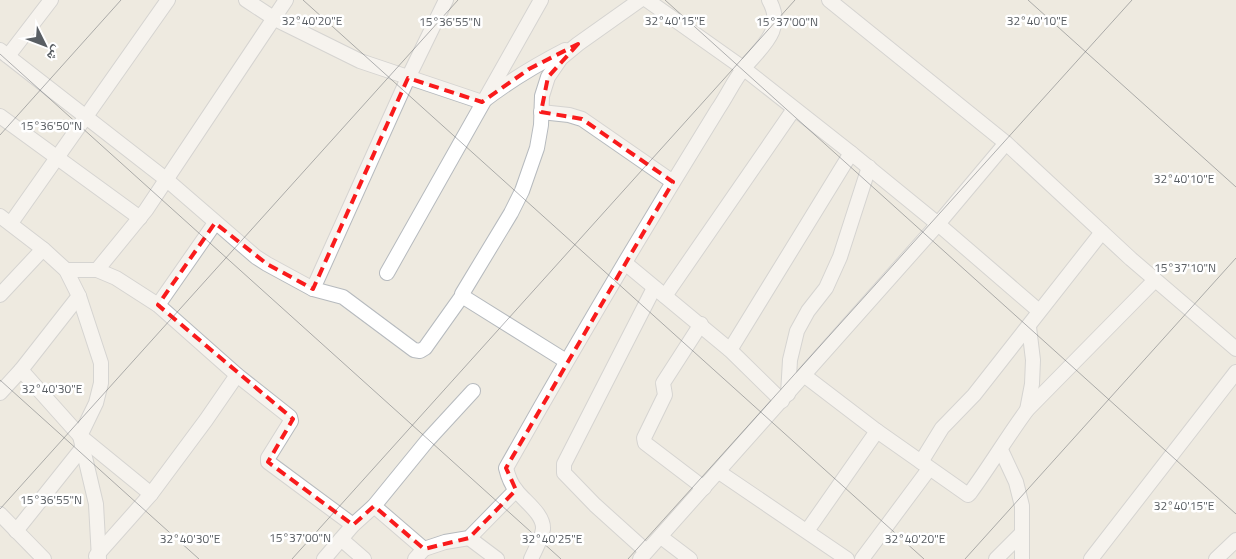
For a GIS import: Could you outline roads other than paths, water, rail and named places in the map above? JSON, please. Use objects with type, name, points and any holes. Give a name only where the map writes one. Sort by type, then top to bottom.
[{"type":"street","points":[[51,0],[4,53],[167,180],[215,223],[266,264],[313,289],[343,298],[414,350],[420,351],[425,348],[462,296],[511,213],[522,190],[537,148],[541,125],[542,96],[548,77],[561,58],[626,8],[640,0],[743,68],[869,167],[1039,311]]},
{"type":"street","points":[[16,530],[82,442],[101,383],[101,363],[79,296],[66,270],[5,219],[57,158],[168,0]]},
{"type":"street","points":[[246,0],[275,19],[352,57],[408,78],[482,102]]},
{"type":"street","points":[[97,270],[140,218],[167,180],[286,0]]},
{"type":"street","points":[[313,289],[408,78],[446,0]]},
{"type":"street","points":[[387,273],[541,0]]},
{"type":"street","points":[[532,559],[543,528],[541,520],[509,480],[506,468],[566,361],[743,68],[766,45],[775,24],[774,9],[769,0]]},
{"type":"street","points":[[829,0],[1006,143],[1155,280],[1236,350]]},
{"type":"street","points":[[482,102],[529,68],[578,44]]},
{"type":"street","points":[[794,109],[660,292],[564,464],[564,473],[643,555],[805,376],[1006,143]]},
{"type":"street","points":[[541,112],[569,115],[582,119],[673,182]]},
{"type":"street","points":[[0,116],[140,218]]},
{"type":"street","points":[[730,350],[851,153]]},
{"type":"street","points":[[785,397],[790,360],[797,331],[808,311],[826,288],[840,257],[869,167]]},
{"type":"street","points":[[158,305],[215,223]]},
{"type":"street","points":[[862,559],[925,466],[942,428],[974,395],[1102,232]]},
{"type":"street","points":[[0,295],[43,249]]},
{"type":"street","points":[[625,263],[701,324],[785,397]]},
{"type":"street","points":[[66,270],[97,270],[116,278],[158,305],[237,375],[292,419],[268,458],[268,462],[353,525]]},
{"type":"street","points":[[805,376],[877,431],[968,495],[1027,410],[1155,280]]},
{"type":"street","points":[[0,393],[21,370],[79,296]]},
{"type":"street","points":[[462,296],[566,361]]},
{"type":"street","points":[[701,324],[663,383],[665,395],[644,441],[704,488]]},
{"type":"street","points":[[1027,410],[1032,384],[1033,360],[1029,327]]},
{"type":"street","points":[[21,370],[82,442],[151,494]]},
{"type":"street","points":[[1091,559],[1236,372]]},
{"type":"street","points":[[97,557],[151,494],[237,375]]},
{"type":"street","points":[[324,559],[353,525],[374,506],[427,441],[474,390]]},
{"type":"street","points":[[807,531],[877,431]]},
{"type":"street","points":[[82,442],[96,504],[97,557]]},
{"type":"street","points":[[1001,450],[1016,482],[1022,506],[1022,559]]},
{"type":"street","points":[[718,472],[847,559]]},
{"type":"street","points":[[374,506],[420,554],[445,542],[469,538],[516,490]]},
{"type":"street","points":[[0,514],[44,559]]},
{"type":"street","points":[[996,559],[1022,534]]},
{"type":"street","points":[[661,537],[690,559]]},
{"type":"street","points":[[469,538],[497,559]]},
{"type":"street","points":[[341,539],[364,559]]},
{"type":"street","points":[[1216,559],[1236,540]]}]
